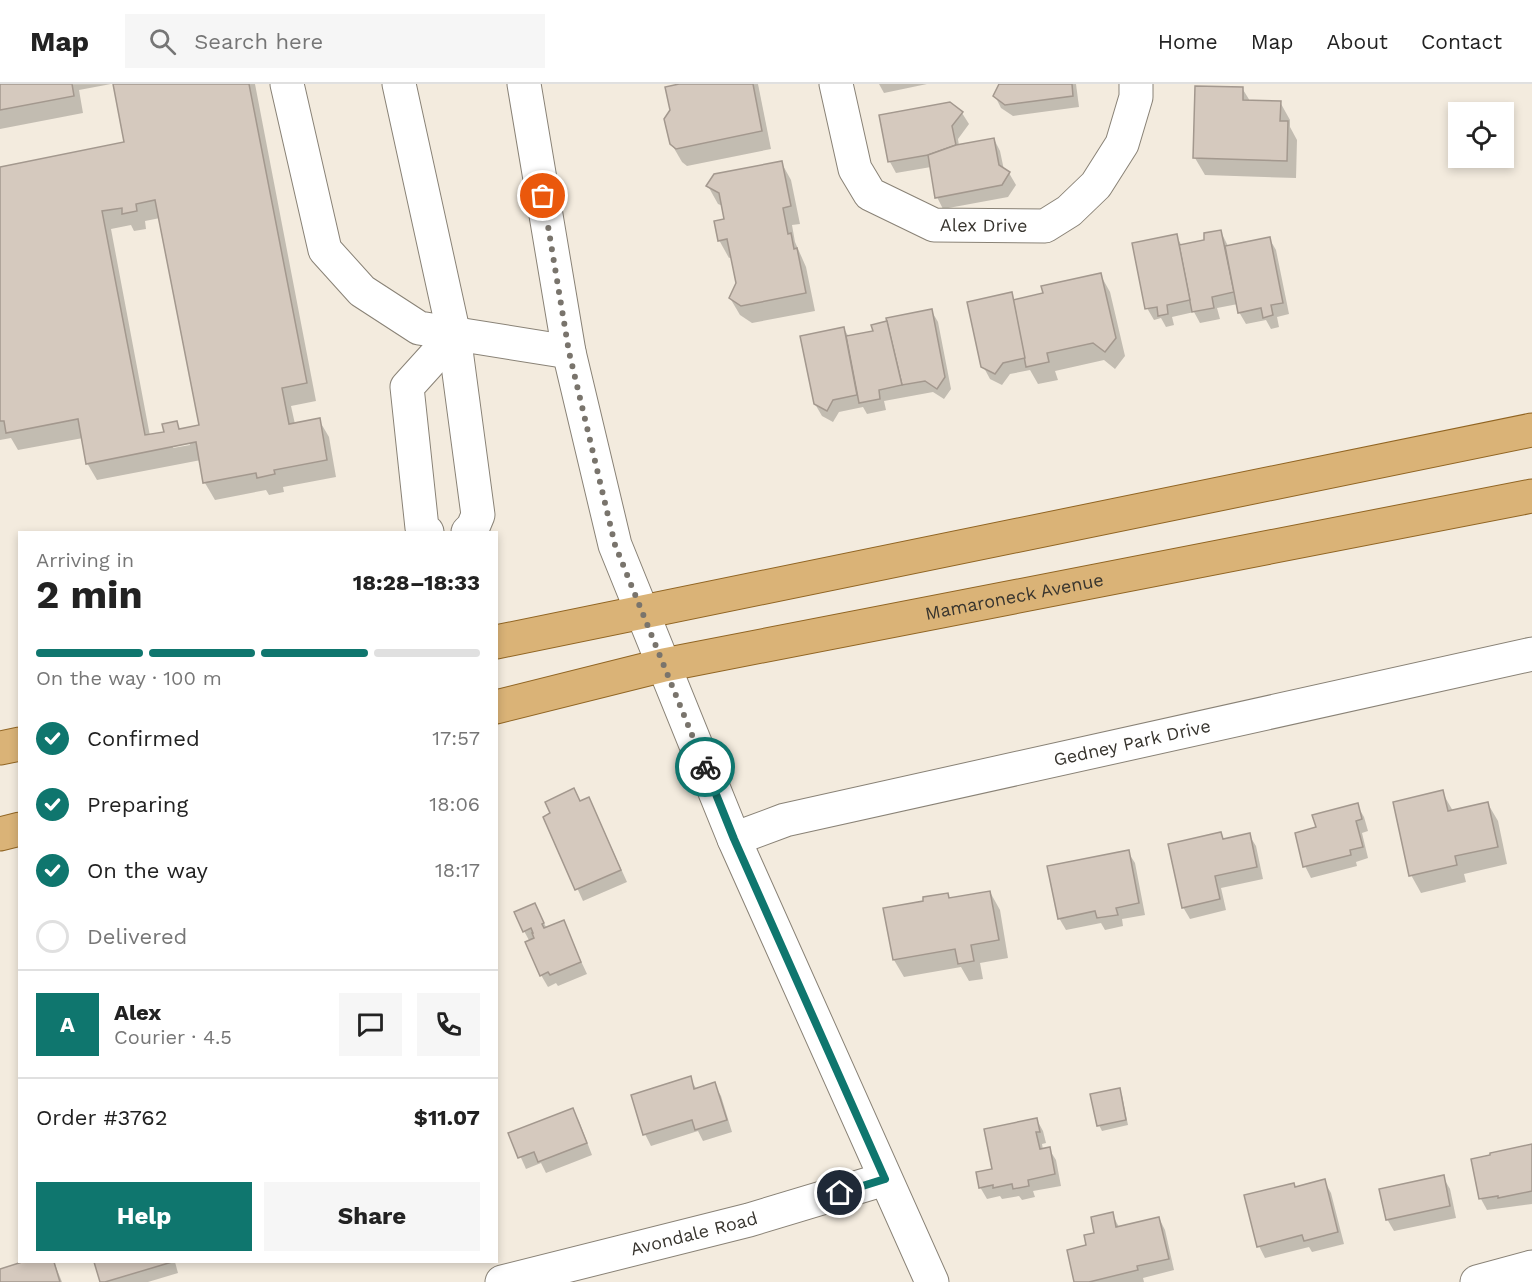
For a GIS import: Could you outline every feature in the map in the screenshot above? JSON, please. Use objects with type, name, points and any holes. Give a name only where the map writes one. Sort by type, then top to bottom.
[{"type":"main road","points":[[498,642],[1532,430]]},
{"type":"main road","name":"Mamaroneck Avenue","points":[[498,706],[664,665],[1532,495]]},
{"type":"main road","points":[[0,748],[18,744]]},
{"type":"main road","points":[[0,834],[18,830]]},
{"type":"street","points":[[287,84],[326,250],[362,291],[419,328],[569,352]]},
{"type":"street","points":[[399,84],[454,335],[478,515],[469,531]]},
{"type":"street","points":[[524,84],[569,352],[615,545],[734,839],[932,1282]]},
{"type":"street","name":"Alex Drive","points":[[836,84],[855,169],[870,194],[934,225],[1045,226],[1070,211],[1096,185],[1122,144],[1136,97],[1136,84]]},
{"type":"street","points":[[426,531],[422,528],[407,387],[454,335]]},
{"type":"street","name":"Gedney Park Drive","points":[[734,839],[784,820],[1532,654]]},
{"type":"street","name":"Avondale Road","points":[[502,1282],[750,1220],[885,1179]]},
{"type":"street","points":[[1477,1282],[1532,1267]]},
{"type":"building","points":[[0,84],[72,84],[74,96],[0,110]]},
{"type":"building","points":[[113,84],[249,84],[307,383],[282,388],[289,424],[320,418],[327,460],[274,470],[275,474],[257,478],[256,473],[203,483],[196,442],[86,464],[78,419],[6,433],[4,421],[0,421],[0,167],[124,142]],"holes":[[[155,200],[199,425],[179,429],[177,421],[162,424],[164,432],[145,435],[102,211],[122,208],[122,214],[137,211],[136,204]]]},
{"type":"building","points":[[679,84],[753,84],[762,131],[676,149],[670,144],[664,119],[670,110],[665,87]]},
{"type":"building","points":[[999,84],[1072,84],[1073,96],[1005,105],[993,96]]},
{"type":"building","points":[[1195,86],[1243,87],[1243,100],[1281,101],[1280,121],[1288,121],[1287,161],[1193,158]]},
{"type":"building","points":[[950,102],[963,112],[952,126],[956,145],[928,155],[888,162],[879,115]]},
{"type":"building","points":[[994,138],[999,165],[1010,172],[1002,185],[935,198],[928,155],[956,145]]},
{"type":"building","points":[[782,161],[791,206],[783,208],[788,234],[791,233],[794,249],[797,248],[806,293],[741,306],[729,298],[736,283],[727,239],[718,241],[714,221],[724,219],[719,193],[706,186],[714,174]]},
{"type":"building","points":[[1221,230],[1234,292],[1212,297],[1214,308],[1192,312],[1179,245],[1204,240],[1204,233]]},
{"type":"building","points":[[1177,234],[1190,300],[1167,305],[1168,314],[1158,316],[1157,307],[1145,309],[1132,243]]},
{"type":"building","points":[[1270,237],[1283,303],[1271,305],[1273,315],[1263,318],[1261,308],[1238,313],[1225,246]]},
{"type":"building","points":[[1101,273],[1116,338],[1105,352],[1093,343],[1047,353],[1049,362],[1026,367],[1013,300],[1043,293],[1041,286]]},
{"type":"building","points":[[1012,292],[1025,358],[1003,363],[995,374],[981,367],[967,302]]},
{"type":"building","points":[[932,309],[945,377],[937,389],[925,381],[902,385],[886,318]]},
{"type":"building","points":[[887,321],[902,385],[879,390],[880,399],[859,403],[846,336],[873,331],[871,325]]},
{"type":"building","points":[[844,327],[857,395],[833,400],[827,411],[814,404],[800,336]]},
{"type":"building","points":[[574,788],[580,801],[589,797],[621,870],[575,890],[543,817],[550,813],[545,802]]},
{"type":"building","points":[[1443,790],[1448,811],[1488,802],[1498,847],[1455,856],[1457,865],[1409,876],[1393,802]]},
{"type":"building","points":[[1358,803],[1362,819],[1356,821],[1363,847],[1350,850],[1351,855],[1303,867],[1295,833],[1316,827],[1312,815]]},
{"type":"building","points":[[1221,832],[1223,839],[1250,833],[1257,867],[1215,876],[1220,899],[1182,908],[1168,844]]},
{"type":"building","points":[[1129,850],[1139,903],[1116,908],[1118,915],[1097,918],[1095,911],[1058,919],[1047,866]]},
{"type":"building","points":[[990,891],[999,940],[971,945],[974,961],[958,964],[955,949],[893,960],[883,908],[923,901],[923,897],[948,893],[949,898]]},
{"type":"building","points":[[535,903],[544,928],[564,920],[581,962],[550,975],[548,972],[540,976],[525,942],[534,938],[531,928],[523,932],[514,912]]},
{"type":"building","points":[[691,1076],[694,1089],[715,1082],[727,1120],[695,1130],[692,1120],[643,1135],[631,1095]]},
{"type":"building","points":[[1120,1088],[1126,1120],[1097,1126],[1090,1094]]},
{"type":"building","points":[[573,1108],[587,1143],[538,1162],[534,1152],[518,1158],[508,1133]]},
{"type":"building","points":[[1037,1118],[1040,1132],[1036,1132],[1040,1149],[1050,1147],[1055,1174],[1028,1180],[1029,1186],[1013,1189],[1012,1184],[979,1188],[976,1172],[992,1169],[984,1129]]},
{"type":"building","points":[[1532,1144],[1532,1191],[1498,1198],[1498,1196],[1479,1199],[1471,1159]]},
{"type":"building","points":[[1444,1175],[1450,1206],[1386,1220],[1379,1189]]},
{"type":"building","points":[[1325,1179],[1338,1232],[1304,1241],[1302,1235],[1257,1247],[1244,1195],[1294,1183],[1295,1187]]},
{"type":"building","points":[[1113,1212],[1116,1227],[1159,1217],[1169,1259],[1137,1266],[1138,1270],[1089,1282],[1074,1282],[1067,1250],[1086,1245],[1084,1235],[1094,1233],[1091,1217]]},
{"type":"building","points":[[19,1263],[54,1263],[60,1282],[0,1282],[0,1269]]},
{"type":"building","points":[[94,1263],[169,1263],[105,1282],[100,1282]]},
{"type":"way so far","points":[[543,196],[569,352],[615,545],[705,767]]},
{"type":"route","points":[[705,767],[734,839],[885,1179],[840,1193]]}]
